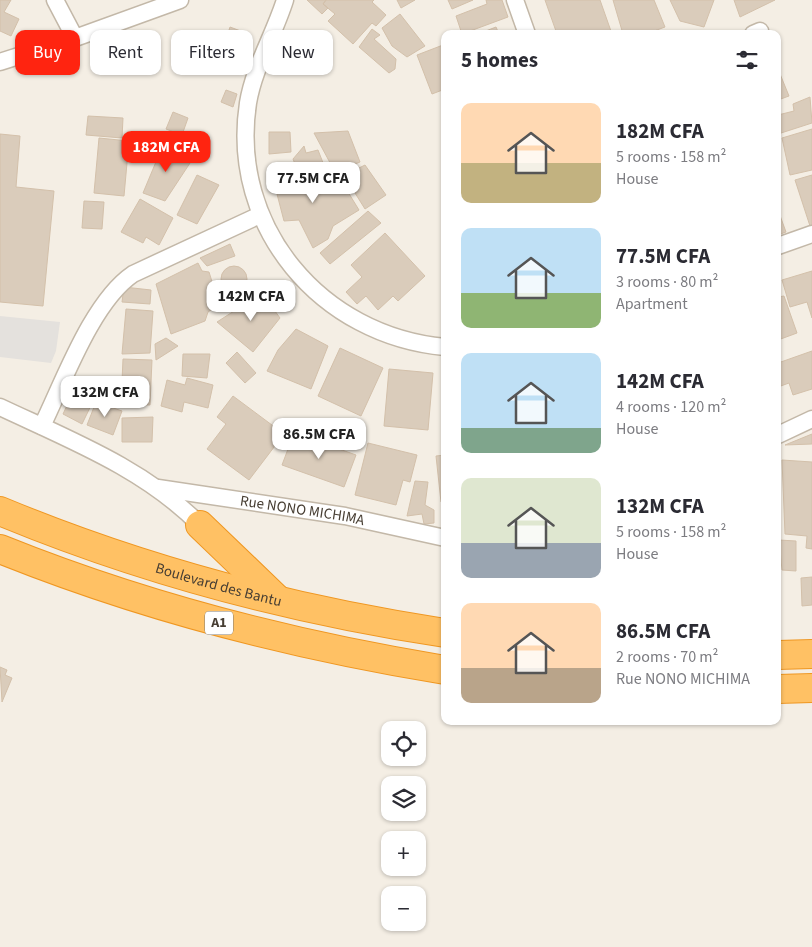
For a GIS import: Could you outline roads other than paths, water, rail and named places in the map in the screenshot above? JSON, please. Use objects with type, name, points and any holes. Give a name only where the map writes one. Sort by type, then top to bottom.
[{"type":"highway","name":"Boulevard des Bantu","points":[[0,511],[171,571],[279,601],[441,632]]},
{"type":"highway","points":[[171,571],[184,569],[197,562],[204,553],[206,539],[200,525]]},
{"type":"highway","points":[[200,525],[279,601]]},
{"type":"highway","name":"A1","points":[[0,549],[91,583],[213,621],[296,642],[441,669]]},
{"type":"highway","points":[[781,655],[812,654]]},
{"type":"highway","points":[[781,689],[812,688]]},
{"type":"street","points":[[55,0],[71,30]]},
{"type":"street","points":[[80,36],[180,0]]},
{"type":"street","points":[[285,0],[257,69],[248,102],[245,140],[246,159],[253,195],[260,215],[286,261],[314,291],[329,303],[381,331],[417,342],[441,346]]},
{"type":"street","points":[[515,0],[526,30]]},
{"type":"street","points":[[0,62],[15,57]]},
{"type":"street","points":[[42,426],[97,314],[120,283],[133,274],[260,215]]},
{"type":"street","points":[[781,245],[812,234]]},
{"type":"street","points":[[0,406],[133,472],[178,503],[200,525]]},
{"type":"street","points":[[781,434],[812,419]]},
{"type":"street","name":"Rue NONO MICHIMA","points":[[158,488],[345,516],[441,537]]}]
